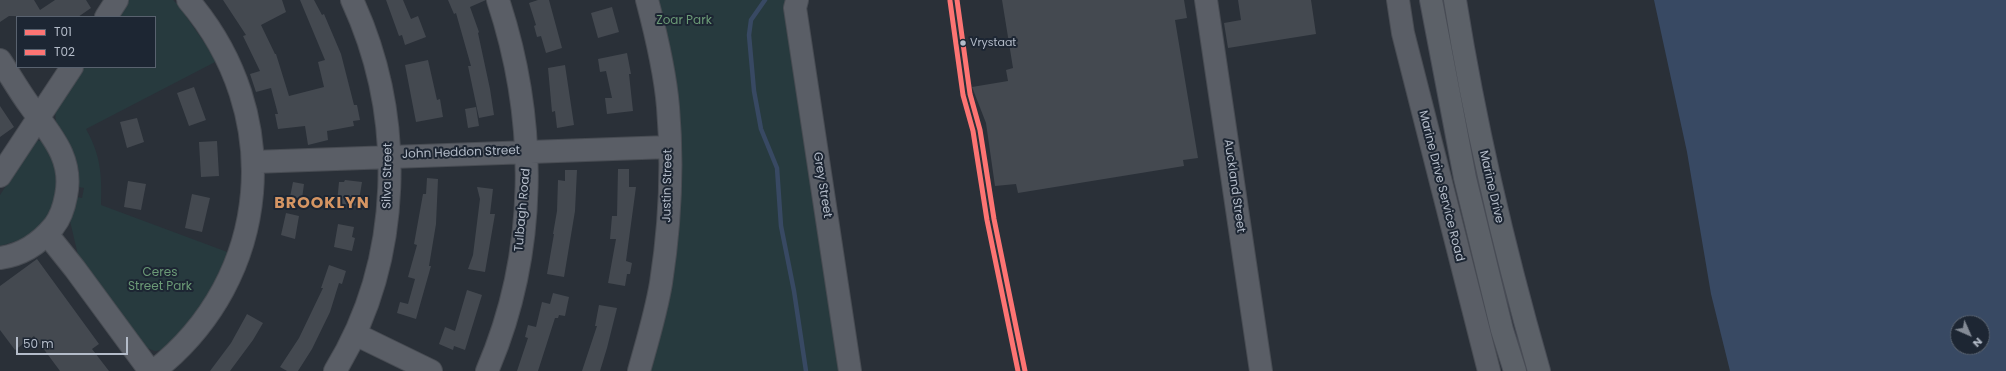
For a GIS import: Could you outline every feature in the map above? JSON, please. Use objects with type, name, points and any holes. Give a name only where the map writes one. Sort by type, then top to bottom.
[{"type":"main road","name":"Marine Drive","points":[[1431,0],[1465,178],[1502,330],[1515,371]]},
{"type":"main road","name":"Marine Drive","points":[[1455,0],[1487,175],[1539,371]]},
{"type":"street","points":[[107,16],[117,0]]},
{"type":"street","points":[[154,371],[180,349],[193,334],[205,319],[226,286],[242,247],[251,205],[254,162],[248,118],[234,71],[212,30],[188,0]]},
{"type":"street","name":"Silva Street","points":[[335,371],[355,334],[366,308],[382,254],[389,198],[390,156],[386,112],[379,77],[368,42],[352,0]]},
{"type":"street","name":"Tulbagh Road","points":[[487,371],[500,335],[516,275],[526,213],[527,151],[525,119],[516,65],[498,0]]},
{"type":"street","name":"Justin Street","points":[[639,371],[652,324],[661,283],[668,225],[668,106],[653,22],[647,0]]},
{"type":"street","name":"Grey Street","points":[[797,0],[795,8],[850,371]]},
{"type":"street","name":"Auckland Street","points":[[1206,0],[1261,371]]},
{"type":"street","name":"Marine Drive Service Road","points":[[1398,0],[1403,33],[1489,371]]},
{"type":"street","points":[[0,60],[38,117],[55,139],[64,155],[68,171],[68,186],[65,205],[58,220],[47,234],[33,246],[0,258]]},
{"type":"street","points":[[0,176],[71,68]]},
{"type":"street","name":"John Heddon Street","points":[[254,162],[669,146]]},
{"type":"street","points":[[47,234],[75,269],[150,371]]},
{"type":"street","points":[[355,334],[431,371]]},
{"type":"green space","name":"Ceres Street Park","points":[[128,0],[173,0],[179,6],[217,61],[86,129],[95,148],[100,166],[101,205],[230,253],[223,269],[192,320],[161,350],[155,351],[147,348],[78,255],[70,221],[77,197],[82,198],[84,188],[79,187],[79,172],[76,159],[65,135],[56,123],[55,112],[83,68],[156,68],[156,16],[118,16]]},
{"type":"green space","name":"Zoar Park","points":[[656,0],[787,0],[842,371],[645,371],[668,280]]},
{"type":"green space","points":[[36,140],[45,142],[55,162],[57,195],[49,216],[42,225],[23,239],[0,246],[0,195]]},
{"type":"water","points":[[1654,0],[2006,0],[2006,371],[1730,371],[1711,294],[1687,152]]},
{"type":"building","points":[[0,0],[34,0],[40,10],[55,0],[86,0],[91,8],[79,16],[9,16],[0,22]]},
{"type":"building","points":[[223,0],[282,0],[286,12],[261,25],[276,54],[289,96],[324,87],[318,62],[325,60],[300,0],[314,0],[322,15],[324,14],[341,54],[354,105],[357,105],[360,120],[353,121],[354,126],[327,131],[328,140],[308,145],[305,126],[278,129],[275,114],[278,114],[271,88],[256,92],[250,74],[260,71],[243,36],[246,35]]},
{"type":"building","points":[[386,0],[403,0],[411,19],[418,16],[426,37],[405,45],[402,35],[399,36]]},
{"type":"building","points":[[448,0],[486,0],[470,7],[479,32],[494,115],[479,118],[468,66],[471,66],[456,13],[454,14]]},
{"type":"building","points":[[538,0],[549,0],[562,48],[546,53],[541,36],[537,37],[534,26],[536,25],[529,3]]},
{"type":"building","points":[[1002,0],[1184,0],[1187,18],[1175,20],[1198,158],[1183,160],[1184,166],[1018,193],[1016,184],[995,186],[986,123],[972,87],[1008,81],[1006,70],[1013,68]]},
{"type":"building","points":[[1238,0],[1311,0],[1316,34],[1228,48],[1224,23],[1241,20]]},
{"type":"building","points":[[612,7],[619,32],[598,38],[591,13]]},
{"type":"building","points":[[627,53],[631,74],[629,74],[633,111],[607,114],[605,98],[612,98],[606,71],[600,72],[598,59]]},
{"type":"building","points":[[428,60],[437,100],[440,99],[443,117],[416,122],[405,65]]},
{"type":"building","points":[[565,65],[574,125],[557,128],[555,111],[552,112],[548,68]]},
{"type":"building","points":[[194,87],[206,120],[189,126],[177,93]]},
{"type":"building","points":[[0,106],[14,127],[0,137]]},
{"type":"building","points":[[476,107],[479,126],[468,128],[465,109]]},
{"type":"building","points":[[137,118],[144,142],[127,148],[120,122]]},
{"type":"building","points":[[217,141],[219,176],[201,177],[199,142]]},
{"type":"building","points":[[618,169],[629,169],[629,187],[636,187],[626,261],[632,263],[630,274],[627,274],[625,286],[608,283],[616,239],[610,239],[612,216],[617,216]]},
{"type":"building","points":[[565,170],[577,170],[575,211],[564,277],[547,274],[557,211],[558,180],[565,181]]},
{"type":"building","points":[[427,178],[438,179],[436,224],[429,266],[431,266],[416,319],[397,313],[400,302],[408,304],[415,279],[408,277],[417,245],[414,244],[423,194],[426,194]]},
{"type":"building","points":[[345,180],[362,182],[358,206],[337,203],[339,182],[344,182]]},
{"type":"building","points":[[128,181],[146,184],[141,210],[124,207]]},
{"type":"building","points":[[293,182],[304,184],[302,199],[290,197]]},
{"type":"building","points":[[477,187],[493,189],[490,214],[495,214],[485,272],[468,269],[473,255],[480,199]]},
{"type":"building","points":[[192,194],[210,198],[202,232],[185,228]]},
{"type":"building","points":[[286,213],[299,216],[295,239],[281,235]]},
{"type":"building","points":[[338,224],[354,227],[352,237],[355,238],[352,251],[334,247]]},
{"type":"building","points":[[37,259],[99,344],[92,349],[109,371],[60,371],[34,336],[15,350],[0,330],[0,286]]},
{"type":"building","points":[[329,265],[346,271],[342,284],[339,283],[330,312],[312,349],[298,371],[287,371],[280,367],[299,338],[323,288],[321,288]]},
{"type":"building","points":[[467,290],[482,295],[465,350],[454,346],[453,350],[439,344],[445,327],[455,331]]},
{"type":"building","points":[[553,293],[569,297],[565,316],[559,315],[558,318],[555,318],[538,371],[517,371],[528,338],[525,337],[528,325],[536,327],[542,302],[550,304]]},
{"type":"building","points":[[599,305],[617,308],[607,348],[600,371],[582,371],[597,326],[595,326]]},
{"type":"building","points":[[247,314],[263,323],[253,340],[230,371],[210,371],[231,343]]},
{"type":"waterway","points":[[765,0],[751,20],[749,35],[754,91],[761,129],[777,168],[781,226],[794,291],[806,371]]},
{"type":"transit line","name":"T01","points":[[957,0],[970,94],[980,130],[994,219],[1025,371]]},
{"type":"transit line","name":"T02","points":[[950,1],[963,95],[973,131],[987,220],[1018,371]]},
{"type":"place","name":"Vrystaat","points":[[963,43]]},
{"type":"district","name":"BROOKLYN","points":[[322,204]]}]
